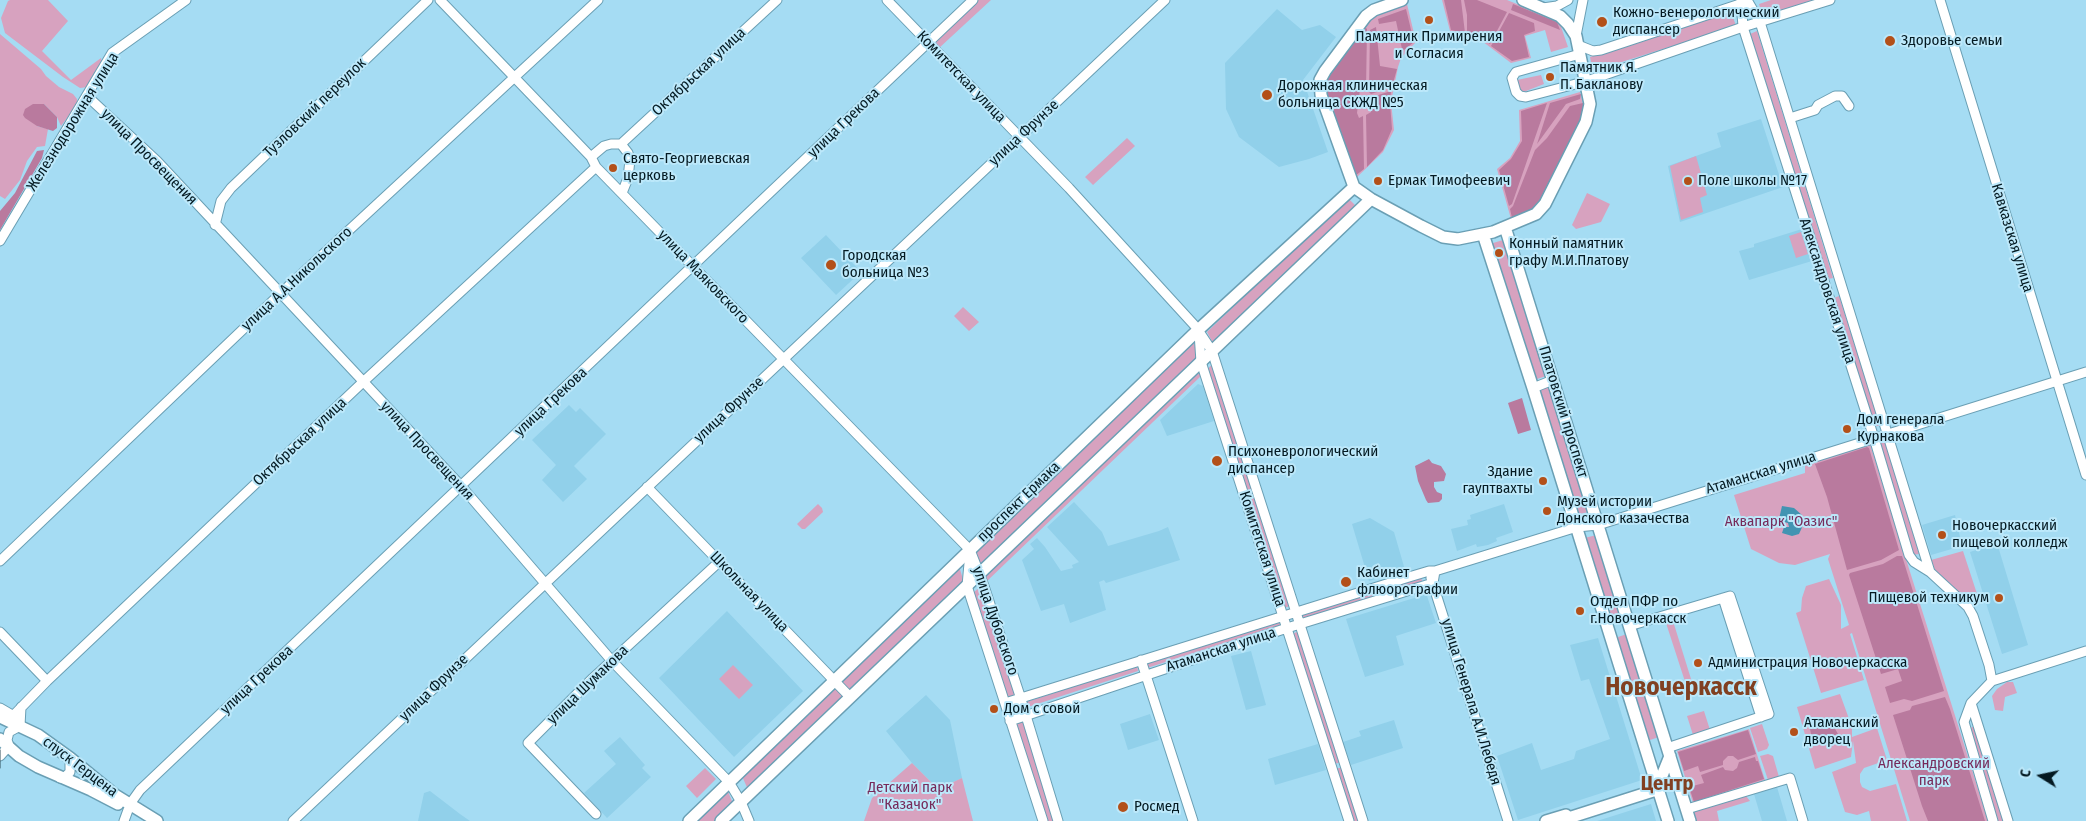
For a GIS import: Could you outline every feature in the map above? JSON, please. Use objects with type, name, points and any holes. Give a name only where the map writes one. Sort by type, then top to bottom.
[{"type":"main road","points":[[1402,0],[1374,10],[1366,16],[1325,71],[1320,80],[1321,95],[1354,187],[1371,199],[1443,236],[1458,239],[1506,227],[1536,214],[1546,204],[1586,122],[1590,104],[1586,81],[1578,45],[1568,24],[1560,16],[1523,0]]},
{"type":"main road","name":"проспект Ермака","points":[[689,821],[1198,330],[1354,187]]},
{"type":"main road","name":"проспект Ермака","points":[[721,821],[1371,199]]},
{"type":"main road","name":"Платовский проспект","points":[[1506,227],[1690,821]]},
{"type":"main road","name":"Платовский проспект","points":[[1483,234],[1577,527],[1668,821]]},
{"type":"main road","points":[[1609,630],[1629,626]]},
{"type":"main road","name":"спуск Герцена","points":[[7,718],[70,758],[115,795],[128,812],[157,821]]},
{"type":"main road","name":"спуск Герцена","points":[[4,743],[25,760],[60,778],[91,790],[145,821]]},
{"type":"main road","points":[[1559,821],[1653,791],[1658,785],[1668,752]]},
{"type":"main road","points":[[1546,821],[1645,789],[1650,779],[1652,766]]},
{"type":"main road","points":[[1646,793],[1657,796],[1662,802]]},
{"type":"street","name":"Железнодорожная улица","points":[[0,241],[112,53],[186,0]]},
{"type":"street","name":"Тузловский переулок","points":[[215,224],[221,201],[231,188],[428,0]]},
{"type":"street","name":"улица Маяковского","points":[[440,0],[591,157],[596,167],[970,550]]},
{"type":"street","name":"улица А.А.Никольского","points":[[0,562],[280,294],[598,0]]},
{"type":"street","name":"Октябрьская улица","points":[[621,144],[778,0]]},
{"type":"street","name":"Комитетская улица","points":[[886,0],[1020,137],[1198,330],[1212,351],[1363,821]]},
{"type":"street","name":"улица Грекова","points":[[128,812],[147,784],[694,267],[973,0]]},
{"type":"street","name":"улица Фрунзе","points":[[293,821],[1165,0]]},
{"type":"street","points":[[1543,8],[1557,6],[1568,0]]},
{"type":"street","points":[[1578,45],[1583,0]]},
{"type":"street","points":[[1746,1],[1601,50],[1594,51],[1578,45],[1518,71],[1513,75],[1516,92],[1523,97],[1586,81],[1743,27],[1830,0]]},
{"type":"street","name":"Кавказская улица","points":[[1940,0],[2086,475]]},
{"type":"street","name":"Александровская улица","points":[[1746,1],[1760,22],[1930,572]]},
{"type":"street","name":"Александровская улица","points":[[1746,1],[1743,27],[1874,438],[1909,555],[1914,562],[1930,572],[1964,602],[1971,612],[1991,670],[1992,681]]},
{"type":"street","name":"улица Просвещения","points":[[87,96],[157,161],[462,487],[612,661],[729,782],[741,802],[749,821]]},
{"type":"street","points":[[1790,118],[1815,110],[1818,105],[1835,96],[1842,96],[1849,106]]},
{"type":"street","points":[[591,157],[604,146],[621,144],[628,153],[630,160],[628,178],[622,193]]},
{"type":"street","name":"Октябрьская улица","points":[[7,718],[363,382],[596,167]]},
{"type":"street","name":"Комитетская улица","points":[[1198,330],[1201,362],[1349,821]]},
{"type":"street","name":"Атаманская улица","points":[[1005,703],[1577,527],[1598,525],[2086,372]]},
{"type":"street","points":[[1533,388],[1553,380]]},
{"type":"street","name":"Школьная улица","points":[[647,487],[850,697]]},
{"type":"street","name":"улица Дубовского","points":[[970,550],[1021,698],[1058,821]]},
{"type":"street","name":"улица Дубовского","points":[[970,550],[967,586],[1043,821]]},
{"type":"street","name":"улица Шумакова","points":[[596,814],[528,743],[612,661],[720,561]]},
{"type":"street","points":[[1432,571],[1433,583]]},
{"type":"street","name":"Атаманская улица","points":[[1010,721],[1287,628],[1433,583]]},
{"type":"street","name":"улица Генерала А.И.Лебедя","points":[[1433,583],[1508,821]]},
{"type":"street","points":[[1629,626],[1730,596],[1765,716],[1668,752]]},
{"type":"street","points":[[0,632],[47,681]]},
{"type":"street","points":[[1993,821],[1965,727],[1965,717],[1971,703],[1992,681],[2086,651]]},
{"type":"street","points":[[1141,660],[1193,821]]},
{"type":"street","points":[[1971,703],[2008,821]]},
{"type":"street","points":[[0,756],[9,732],[20,726],[21,706]]},
{"type":"street","name":"спуск Герцена","points":[[0,708],[7,718]]},
{"type":"street","points":[[60,778],[66,776],[71,770],[70,758]]},
{"type":"street","points":[[1332,768],[1344,763]]},
{"type":"street","points":[[1687,810],[1790,778],[1803,821]]},
{"type":"shaded area","name":"Дорожная клиническая больница СКЖД №5","points":[[1277,9],[1302,30],[1320,25],[1336,37],[1303,80],[1328,152],[1279,167],[1239,137],[1226,109],[1225,63]]},
{"type":"shaded area","points":[[1761,119],[1783,187],[1680,222],[1668,166],[1721,147],[1717,133]]},
{"type":"shaded area","points":[[1802,229],[1812,261],[1749,280],[1739,251],[1754,247],[1754,244]]},
{"type":"shaded area","name":"Городская больница №3","points":[[826,235],[861,272],[836,295],[801,258]]},
{"type":"shaded area","points":[[1198,384],[1203,386],[1214,421],[1167,436],[1160,420]]},
{"type":"shaded area","points":[[569,405],[576,412],[580,408],[606,434],[574,466],[587,479],[563,502],[542,480],[556,465],[532,440]]},
{"type":"shaded area","points":[[1074,502],[1102,532],[1108,546],[1168,527],[1180,560],[1106,583],[1104,580],[1099,582],[1106,610],[1070,623],[1064,604],[1041,611],[1022,560],[1034,549],[1030,544],[1037,538],[1061,571],[1073,568],[1072,565],[1079,562],[1047,527]]},
{"type":"shaded area","points":[[1504,504],[1513,532],[1496,538],[1497,541],[1488,545],[1477,547],[1476,544],[1457,551],[1451,529],[1468,525],[1467,520],[1471,519],[1470,515]]},
{"type":"shaded area","points":[[1782,506],[1794,508],[1802,515],[1804,523],[1799,534],[1792,536],[1782,533],[1784,527],[1789,527],[1788,523],[1779,519]]},
{"type":"shaded area","name":"Новочеркасский пищевой колледж","points":[[1955,515],[1962,546],[1931,555],[1922,525]]},
{"type":"shaded area","points":[[1370,518],[1394,532],[1405,570],[1369,581],[1352,524]]},
{"type":"shaded area","name":"Пищевой техникум","points":[[1997,543],[2028,645],[2002,654],[1970,552]]},
{"type":"shaded area","points":[[1424,595],[1427,596],[1436,623],[1396,636],[1404,665],[1365,677],[1346,619]]},
{"type":"shaded area","points":[[727,611],[803,691],[734,757],[659,678]]},
{"type":"shaded area","points":[[1598,638],[1642,780],[1518,820],[1497,756],[1532,743],[1541,770],[1574,759],[1576,751],[1610,739],[1589,679],[1581,681],[1570,645]]},
{"type":"shaded area","points":[[1251,651],[1266,705],[1246,710],[1231,656]]},
{"type":"shaded area","points":[[926,695],[950,720],[962,778],[938,789],[912,763],[886,731]]},
{"type":"shaded area","points":[[1150,714],[1159,740],[1128,750],[1120,724]]},
{"type":"shaded area","points":[[1394,720],[1403,748],[1351,765],[1343,742],[1361,736],[1359,731]]},
{"type":"shaded area","points":[[620,737],[645,765],[642,768],[651,777],[607,818],[584,793],[616,764],[604,751]]},
{"type":"shaded area","points":[[1318,744],[1326,770],[1275,785],[1268,759]]},
{"type":"shaded area","points":[[1777,787],[1787,821],[1762,821],[1754,794]]},
{"type":"shaded area","points":[[430,791],[470,821],[418,821],[424,793]]},
{"type":"shaded area","points":[[1651,804],[1656,821],[1597,821]]},
{"type":"green space","points":[[10,0],[48,0],[68,21],[42,51],[71,80],[101,58],[102,64],[88,87],[80,88],[63,77],[5,33],[1,18]]},
{"type":"green space","points":[[978,0],[991,0],[938,49],[935,44],[936,39]]},
{"type":"green space","points":[[1442,0],[1507,0],[1559,21],[1568,47],[1551,52],[1545,30],[1525,36],[1531,58],[1511,63],[1478,38],[1450,31]]},
{"type":"green space","points":[[1444,0],[1461,0],[1465,33],[1451,30]]},
{"type":"green space","points":[[1464,0],[1477,0],[1507,12],[1490,44],[1478,36],[1467,33],[1467,15]]},
{"type":"green space","points":[[1771,0],[1815,0],[1763,17],[1759,4]]},
{"type":"green space","points":[[1407,4],[1416,42],[1401,58],[1398,67],[1391,102],[1394,130],[1383,152],[1355,179],[1324,79],[1366,23],[1375,16]]},
{"type":"green space","points":[[1513,4],[1557,22],[1560,30],[1511,10]]},
{"type":"green space","points":[[1406,9],[1414,42],[1404,50],[1402,49],[1396,21],[1379,24],[1378,19]]},
{"type":"green space","points":[[1731,11],[1736,26],[1593,71],[1590,57]]},
{"type":"green space","points":[[1509,13],[1534,23],[1535,31],[1524,35],[1529,57],[1512,61],[1491,46]]},
{"type":"green space","points":[[1365,27],[1367,29],[1366,89],[1360,89],[1357,113],[1359,118],[1363,116],[1364,169],[1355,176],[1326,99],[1324,85],[1326,77]]},
{"type":"green space","points":[[1376,27],[1380,66],[1397,69],[1392,87],[1371,94],[1369,92],[1370,30]]},
{"type":"green space","points":[[1757,31],[1833,278],[1828,279],[1750,34]]},
{"type":"green space","points":[[0,34],[59,87],[73,94],[77,99],[77,105],[61,126],[57,117],[44,104],[37,126],[48,129],[45,146],[37,147],[27,161],[20,180],[5,199],[0,196]]},
{"type":"green space","points":[[1541,75],[1544,84],[1521,93],[1517,80]]},
{"type":"green space","points":[[1391,91],[1392,129],[1383,150],[1367,167],[1366,115],[1371,112],[1372,97]]},
{"type":"green space","points":[[1580,92],[1584,108],[1537,207],[1511,219],[1497,169],[1510,158],[1520,141],[1519,110]]},
{"type":"green space","points":[[1581,94],[1580,99],[1566,104],[1537,144],[1550,103]]},
{"type":"green space","points":[[1547,103],[1512,204],[1509,206],[1499,170],[1511,159],[1522,141],[1521,111]]},
{"type":"green space","points":[[1583,103],[1584,112],[1537,207],[1535,210],[1512,218],[1510,209],[1513,206],[1535,150],[1547,138],[1570,106]]},
{"type":"green space","points":[[33,104],[44,104],[57,117],[57,128],[53,131],[37,126],[25,118],[23,115],[25,109]]},
{"type":"green space","points":[[1127,138],[1135,146],[1093,185],[1085,177]]},
{"type":"green space","points":[[44,150],[42,158],[0,230],[0,211],[15,193],[37,151]]},
{"type":"green space","name":"Поле школы №17","points":[[1696,156],[1707,195],[1700,198],[1703,212],[1681,220],[1670,166]]},
{"type":"green space","points":[[1587,193],[1610,204],[1601,222],[1576,229],[1572,225]]},
{"type":"green space","points":[[1348,198],[1357,207],[1214,345],[1207,332]]},
{"type":"green space","points":[[1801,232],[1808,254],[1796,258],[1789,236]]},
{"type":"green space","points":[[1503,240],[1546,376],[1534,380],[1490,244]]},
{"type":"green space","points":[[1839,296],[1880,425],[1874,427],[1834,298]]},
{"type":"green space","points":[[963,307],[979,322],[969,331],[954,316]]},
{"type":"green space","points":[[1194,343],[1199,363],[983,569],[974,550]]},
{"type":"green space","points":[[1214,362],[1292,605],[1282,609],[1207,370]]},
{"type":"green space","points":[[1200,372],[1201,376],[986,582],[984,577]]},
{"type":"green space","points":[[1549,386],[1588,512],[1576,515],[1537,390]]},
{"type":"green space","points":[[1522,398],[1531,430],[1518,434],[1508,403]]},
{"type":"green space","points":[[1885,439],[1919,554],[1912,555],[1878,440]]},
{"type":"green space","name":"Александровский парк","points":[[1870,444],[1988,821],[1910,821],[1852,633],[1850,634],[1864,680],[1821,693],[1796,613],[1801,611],[1802,598],[1806,586],[1829,579],[1841,605],[1841,629],[1849,625],[1828,559],[1830,554],[1795,565],[1779,563],[1751,549],[1734,495],[1805,473],[1805,464]]},
{"type":"green space","points":[[1867,447],[1869,448],[1899,550],[1881,560],[1847,570],[1827,497],[1815,464]]},
{"type":"green space","points":[[1429,459],[1432,463],[1441,466],[1446,474],[1444,481],[1434,482],[1437,492],[1442,494],[1442,499],[1439,502],[1428,503],[1418,481],[1415,466]]},
{"type":"green space","points":[[818,504],[823,512],[805,529],[802,529],[797,524]]},
{"type":"green space","points":[[1597,535],[1621,615],[1608,619],[1584,538]]},
{"type":"green space","points":[[1963,551],[1979,600],[1973,605],[1931,569],[1931,560]]},
{"type":"green space","points":[[1897,556],[1902,556],[1944,691],[1912,701],[1904,699],[1890,703],[1885,687],[1902,681],[1898,669],[1881,674],[1849,575],[1850,573],[1883,564]]},
{"type":"green space","points":[[959,566],[965,586],[852,692],[840,680]]},
{"type":"green space","points":[[1420,575],[1423,583],[1304,621],[1302,613]]},
{"type":"green space","points":[[981,586],[1016,697],[1006,700],[973,593]]},
{"type":"green space","points":[[1279,620],[1280,625],[1147,668],[1145,663]]},
{"type":"green space","points":[[1673,621],[1696,695],[1690,697],[1666,623]]},
{"type":"green space","points":[[1300,631],[1342,762],[1334,764],[1291,634]]},
{"type":"green space","points":[[1627,634],[1659,737],[1647,741],[1615,638]]},
{"type":"green space","points":[[733,665],[753,685],[739,699],[719,679]]},
{"type":"green space","points":[[1137,666],[1138,671],[1028,707],[1026,702]]},
{"type":"green space","points":[[2007,682],[2013,682],[2017,693],[2005,697],[2003,711],[1995,710],[1992,696],[1997,689]]},
{"type":"green space","points":[[835,685],[847,698],[749,792],[742,776]]},
{"type":"green space","points":[[1840,694],[1852,727],[1852,737],[1877,728],[1887,760],[1864,768],[1860,774],[1862,787],[1870,791],[1896,784],[1907,821],[1871,821],[1869,811],[1857,815],[1845,812],[1832,772],[1856,763],[1853,741],[1851,757],[1815,769],[1797,707]]},
{"type":"green space","points":[[1945,697],[1985,821],[1928,821],[1922,806],[1893,715],[1910,710],[1912,706]]},
{"type":"green space","points":[[1704,711],[1710,730],[1693,735],[1687,716]]},
{"type":"green space","points":[[1023,719],[1056,821],[1046,821],[1014,722]]},
{"type":"green space","points":[[1811,721],[1819,725],[1834,727],[1838,734],[1821,740],[1814,737],[1811,734],[1809,724]]},
{"type":"green space","points":[[1762,724],[1769,745],[1767,749],[1758,752],[1750,728]]},
{"type":"green space","points":[[1974,726],[2004,821],[1997,821],[1969,729]]},
{"type":"green space","points":[[1749,729],[1765,780],[1693,803],[1677,751]]},
{"type":"green space","points":[[1748,730],[1756,754],[1738,760],[1733,756],[1728,756],[1723,761],[1723,765],[1700,772],[1698,766],[1684,771],[1678,752]]},
{"type":"green space","points":[[1768,754],[1773,756],[1779,777],[1768,780],[1760,756]]},
{"type":"green space","points":[[1755,757],[1764,779],[1694,802],[1689,787],[1704,783],[1701,775],[1723,767],[1725,770],[1733,771],[1737,768],[1739,762]]},
{"type":"green space","name":"Детский парк \"Казачок\"","points":[[912,763],[938,789],[962,778],[973,821],[864,821],[872,798]]},
{"type":"green space","points":[[1343,767],[1360,821],[1352,821],[1335,769]]},
{"type":"green space","points":[[705,768],[716,779],[697,798],[686,786]]},
{"type":"green space","points":[[727,789],[734,806],[718,821],[694,821]]},
{"type":"green space","points":[[1741,795],[1746,796],[1750,801],[1717,811],[1719,821],[1694,821],[1691,812]]},
{"type":"tram line","points":[[0,750],[0,768]]},
{"type":"place","name":"Памятник Примирения и Cогласия","points":[[1429,20]]},
{"type":"place","name":"Кожно-венерологический диспансер","points":[[1602,22]]},
{"type":"place","name":"Здоровье семьи","points":[[1890,41]]},
{"type":"place","name":"Памятник Я. П. Бакланову","points":[[1550,77]]},
{"type":"place","name":"Дорожная клиническая больница СКЖД №5","points":[[1267,95]]},
{"type":"place","name":"Свято-Георгиевская церковь","points":[[613,168]]},
{"type":"place","name":"Ермак Тимофеевич","points":[[1378,181]]},
{"type":"place","name":"Поле школы №17","points":[[1688,181]]},
{"type":"place","name":"Конный памятник графу М.И.Платову","points":[[1499,253]]},
{"type":"place","name":"Городская больница №3","points":[[831,265]]},
{"type":"place","name":"Дом генерала Курнакова","points":[[1847,429]]},
{"type":"place","name":"Психоневрологический диспансер","points":[[1217,461]]},
{"type":"place","name":"Здание гауптвахты","points":[[1543,481]]},
{"type":"place","name":"Музей истории Донского казачества","points":[[1547,511]]},
{"type":"place","name":"Новочеркасский пищевой колледж","points":[[1942,535]]},
{"type":"place","name":"Кабинет флюорографии","points":[[1346,582]]},
{"type":"place","name":"Пищевой техникум","points":[[1999,598]]},
{"type":"place","name":"Отдел ПФР по г.Новочеркасск","points":[[1580,611]]},
{"type":"place","name":"Администрация Новочеркасска","points":[[1698,663]]},
{"type":"place","name":"Дом с совой","points":[[994,709]]},
{"type":"place","name":"Атаманский дворец","points":[[1794,732]]},
{"type":"place","name":"Росмед","points":[[1123,807]]},
{"type":"district","name":"Новочеркасск","points":[[1681,688]]},
{"type":"district","name":"Центр","points":[[1667,784]]},
{"type":"park label","name":"Аквапарк \"Оазис\"","points":[[1781,522]]}]
